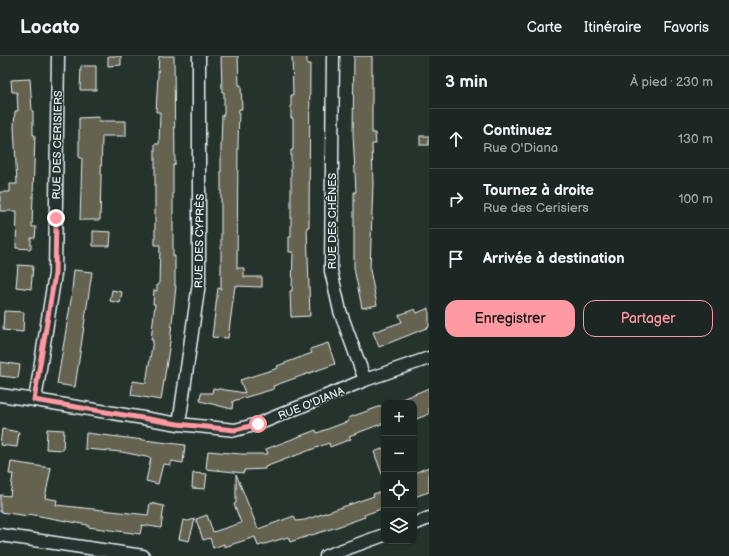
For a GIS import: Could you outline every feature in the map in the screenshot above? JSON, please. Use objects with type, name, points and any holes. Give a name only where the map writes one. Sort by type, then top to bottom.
[{"type":"street","name":"RUE DES CERISIERS","points":[[34,400],[55,274],[58,56]]},
{"type":"street","name":"RUE DES CYPRÈS","points":[[178,424],[199,283],[199,56]]},
{"type":"street","name":"RUE DES CHÊNES","points":[[333,56],[331,272],[340,311],[365,380]]},
{"type":"street","name":"RUE O'DIANA","points":[[0,396],[34,400],[178,424],[235,430],[258,424],[365,380],[429,358]]},
{"type":"street","points":[[417,523],[429,518]]},
{"type":"street","points":[[0,535],[143,556]]},
{"type":"street","points":[[326,556],[381,536]]},
{"type":"building","points":[[108,56],[121,56],[121,65],[108,66]]},
{"type":"building","points":[[159,56],[174,56],[175,165],[173,165],[173,256],[175,256],[176,286],[170,342],[161,400],[131,395],[133,381],[146,383],[153,340],[151,340],[155,304],[153,304],[154,290],[157,291],[157,285],[159,285],[160,245],[155,245],[155,144],[159,144],[160,112],[156,112]]},
{"type":"building","points":[[221,56],[238,56],[239,85],[241,85],[242,109],[239,109],[238,144],[237,268],[244,268],[244,277],[262,277],[262,287],[235,286],[228,338],[212,337],[218,288],[221,289],[221,148],[222,115],[224,115],[224,92],[222,92]]},
{"type":"building","points":[[292,56],[307,56],[307,64],[310,64],[309,227],[307,227],[310,316],[291,317],[290,291],[292,291],[293,252],[289,252],[289,237],[291,237],[291,150],[293,150],[293,118],[291,118],[291,95],[293,95]]},
{"type":"building","points":[[354,56],[372,56],[372,133],[375,133],[376,144],[372,144],[373,183],[370,270],[377,305],[362,308],[354,268],[354,192],[356,192],[353,134]]},
{"type":"building","points":[[81,66],[96,66],[96,90],[80,90]]},
{"type":"building","points":[[30,79],[33,111],[33,135],[35,135],[32,227],[36,227],[35,238],[31,238],[31,249],[16,248],[17,211],[0,211],[0,192],[10,192],[10,184],[17,184],[14,126],[15,111],[18,111],[17,92],[12,92],[11,80]]},
{"type":"building","points":[[99,117],[99,121],[126,121],[126,136],[102,136],[100,220],[80,220],[82,158],[79,158],[79,118]]},
{"type":"building","points":[[420,136],[429,136],[429,145],[420,145]]},
{"type":"building","points":[[93,231],[111,232],[110,246],[93,246]]},
{"type":"building","points":[[18,265],[33,266],[31,289],[16,287]]},
{"type":"building","points":[[74,270],[92,272],[75,387],[57,384],[71,300]]},
{"type":"building","points":[[112,290],[122,292],[120,303],[110,301]]},
{"type":"building","points":[[429,308],[429,327],[379,347],[373,332],[402,322],[399,315],[415,309],[417,313]]},
{"type":"building","points":[[4,311],[24,312],[23,332],[3,330]]},
{"type":"building","points":[[328,343],[335,364],[273,386],[274,389],[233,401],[232,409],[200,401],[201,393],[212,393],[213,388],[245,393],[240,380],[278,368],[277,366],[312,353],[310,349]]},
{"type":"building","points":[[0,362],[20,365],[18,378],[0,376]]},
{"type":"building","points":[[429,388],[429,414],[417,419],[417,400],[399,400]]},
{"type":"building","points":[[381,406],[381,424],[349,436],[351,439],[330,447],[329,443],[265,467],[265,469],[244,470],[244,473],[206,469],[208,451],[241,454],[268,454],[266,449],[316,430],[317,433],[349,421],[348,418]]},
{"type":"building","points":[[2,429],[19,432],[17,447],[0,445]]},
{"type":"building","points":[[47,429],[64,430],[63,450],[46,449]]},
{"type":"building","points":[[86,433],[185,445],[183,463],[171,461],[171,465],[163,464],[158,484],[146,481],[151,458],[122,452],[85,449]]},
{"type":"building","points":[[381,449],[381,471],[374,452]]},
{"type":"building","points":[[11,462],[51,468],[45,498],[57,500],[56,505],[148,515],[150,503],[164,506],[161,528],[142,525],[140,534],[88,527],[88,525],[29,514],[28,516],[0,512],[0,495],[10,496],[13,474],[9,474]]},
{"type":"building","points":[[429,467],[429,492],[417,496],[417,472]]},
{"type":"building","points":[[193,473],[207,474],[205,489],[192,488]]},
{"type":"building","points":[[236,474],[258,529],[294,516],[296,521],[305,520],[374,496],[373,494],[381,492],[381,509],[364,515],[365,517],[337,527],[290,542],[288,537],[258,546],[255,537],[224,547],[224,544],[213,548],[210,538],[203,540],[196,519],[207,515],[213,532],[241,523],[234,504],[236,503]]},
{"type":"building","points":[[195,519],[189,541],[179,539],[183,520],[188,521]]},
{"type":"route","points":[[56,218],[55,274],[34,400],[178,424],[235,430],[258,424]]}]
